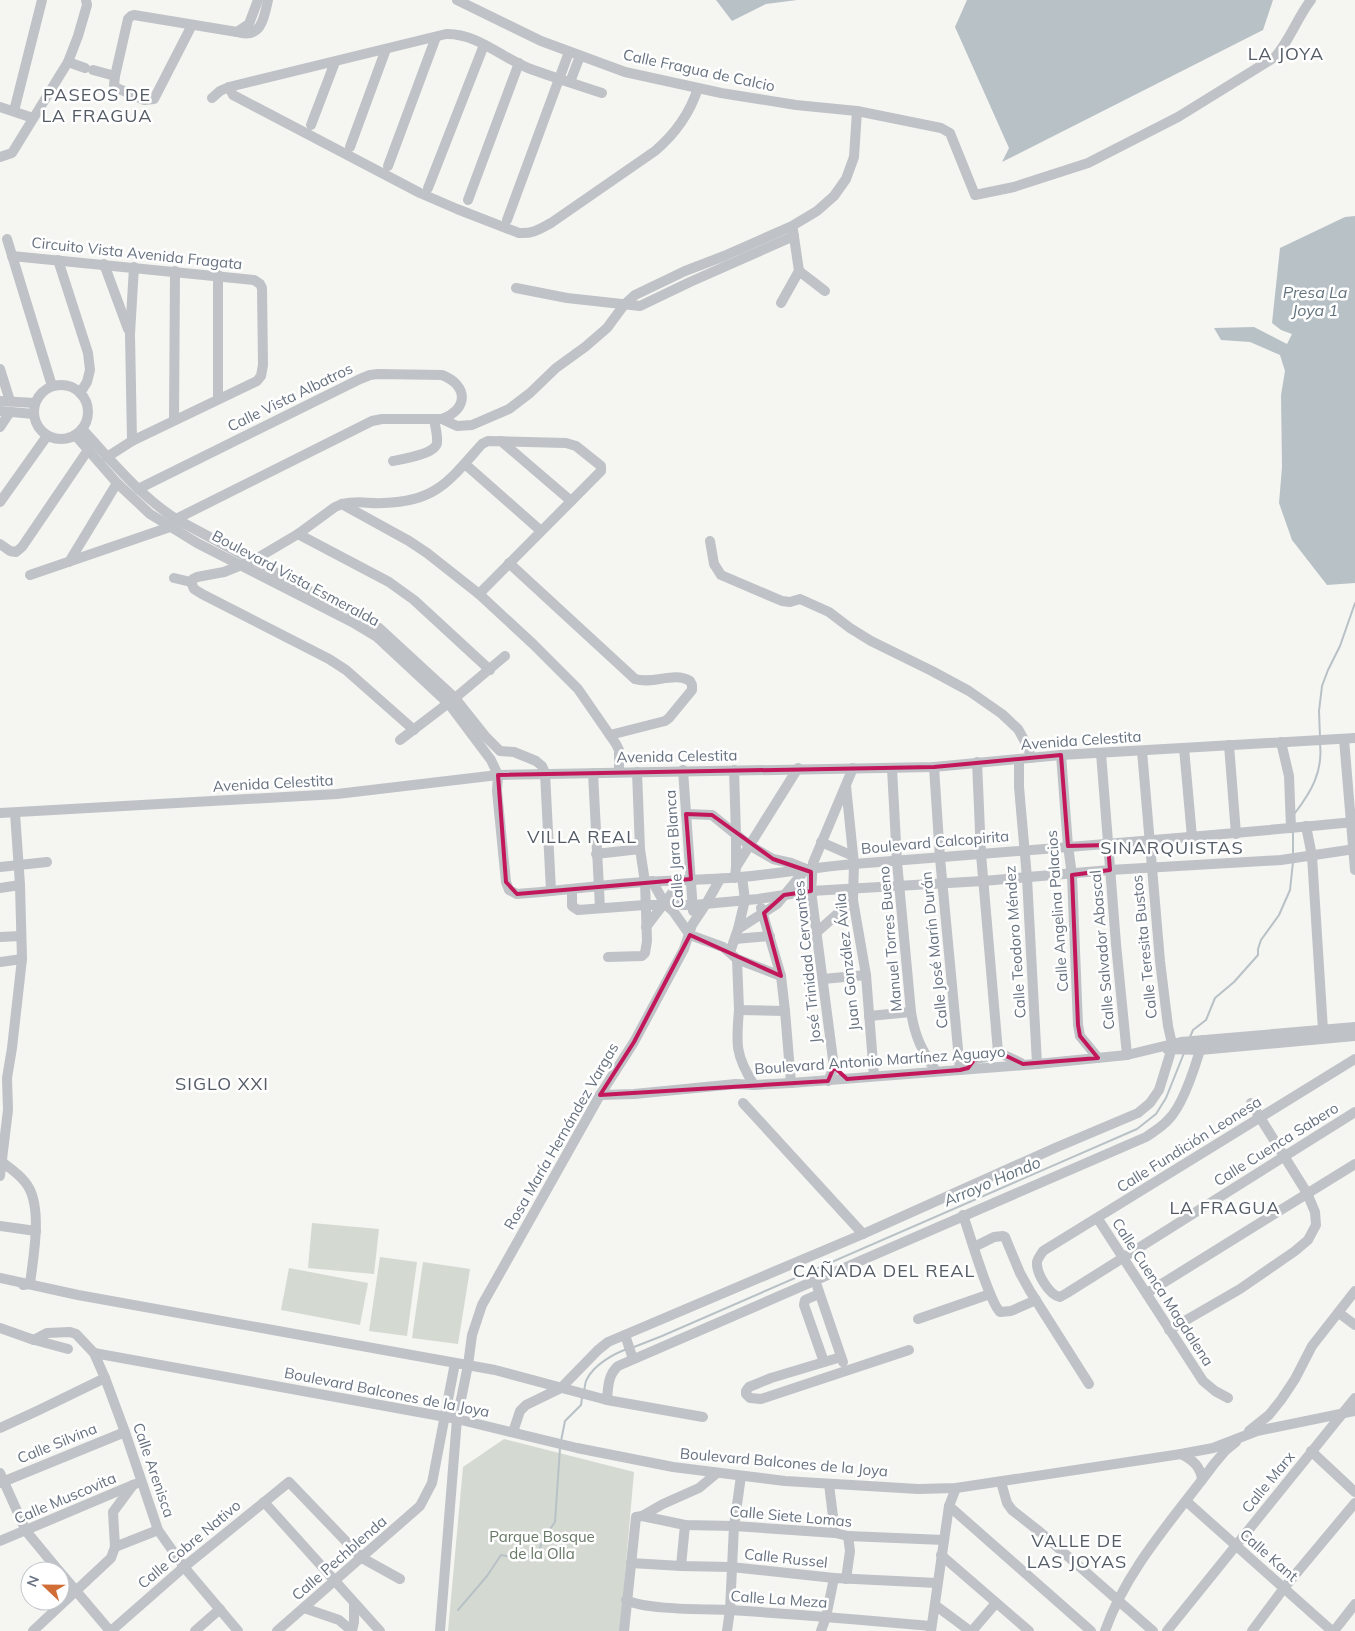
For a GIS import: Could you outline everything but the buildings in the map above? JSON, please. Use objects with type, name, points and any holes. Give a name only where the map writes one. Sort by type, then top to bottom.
[{"type":"street","points":[[14,111],[42,0]]},
{"type":"street","points":[[0,157],[12,153],[68,62],[87,5],[86,0]]},
{"type":"street","points":[[237,32],[249,24],[258,0]]},
{"type":"street","points":[[192,25],[154,98],[144,100],[114,85],[114,76],[128,19],[131,16],[192,25],[237,32],[245,35],[252,34],[261,24],[268,0]]},
{"type":"street","name":"Calle Fragua de Calcio","points":[[457,0],[541,41],[625,72],[698,88],[796,105],[857,111],[946,129],[950,134],[975,196],[1014,187],[1088,163],[1178,117],[1274,57],[1285,45],[1311,0]]},
{"type":"street","points":[[212,98],[220,91],[229,87],[436,37],[457,34],[468,37],[519,63],[602,94]]},
{"type":"street","points":[[388,166],[436,37]]},
{"type":"street","points":[[428,188],[484,45]]},
{"type":"street","points":[[350,147],[386,49]]},
{"type":"street","points":[[565,80],[569,52]]},
{"type":"street","points":[[507,220],[565,80],[580,56]]},
{"type":"street","points":[[68,62],[114,76]]},
{"type":"street","points":[[311,125],[335,62]]},
{"type":"street","points":[[468,200],[519,63]]},
{"type":"street","points":[[229,87],[233,94],[420,193],[519,233],[529,234],[536,232],[551,222],[667,141],[693,103],[698,88]]},
{"type":"street","points":[[0,107],[33,118]]},
{"type":"street","points":[[30,574],[69,562],[173,523],[372,421],[382,419],[438,419],[457,426],[472,425],[509,409],[530,393],[556,368],[607,328],[635,294],[793,231],[817,211],[834,196],[846,179],[854,157],[857,111]]},
{"type":"street","points":[[781,303],[799,271],[793,231]]},
{"type":"street","points":[[7,239],[52,386]]},
{"type":"street","name":"Circuito Vista Avenida Fragata","points":[[12,256],[218,275],[254,280],[262,288],[263,366],[261,376],[257,381],[132,441],[106,457]]},
{"type":"street","points":[[58,260],[88,353],[90,370],[87,382],[80,393]]},
{"type":"street","points":[[104,264],[130,334]]},
{"type":"street","points":[[132,441],[130,334],[134,267]]},
{"type":"street","points":[[174,420],[175,271]]},
{"type":"street","points":[[799,271],[825,291]]},
{"type":"street","points":[[218,275],[218,399]]},
{"type":"street","points":[[516,288],[567,298],[624,305]]},
{"type":"street","points":[[0,369],[5,401],[35,403]]},
{"type":"street","name":"Calle Vista Albatros","points":[[138,489],[370,375],[442,375],[452,379],[458,384],[462,392],[461,399],[455,412],[438,419]]},
{"type":"street","points":[[67,385],[80,393],[86,402],[88,414],[85,424],[78,432],[66,438],[58,439],[47,436],[38,427],[34,414],[35,403],[45,390],[52,386],[67,385]]},
{"type":"street","points":[[0,427],[5,412],[34,414]]},
{"type":"street","points":[[393,461],[427,453],[435,448],[438,419]]},
{"type":"street","name":"Boulevard Vista Esmeralda","points":[[78,432],[88,450],[150,514],[254,560],[379,628],[500,751]]},
{"type":"street","name":"Boulevard Vista Esmeralda","points":[[78,432],[173,523],[241,566],[352,622],[376,637],[452,701],[491,760],[498,775]]},
{"type":"street","points":[[0,502],[47,436]]},
{"type":"street","points":[[501,441],[571,501]]},
{"type":"street","points":[[191,582],[196,577],[224,572],[254,560],[298,534],[342,504],[356,501],[384,503],[418,499],[448,482],[482,444],[501,441],[572,444],[576,446],[601,466],[600,471],[479,594]]},
{"type":"street","points":[[0,544],[10,551],[16,552],[22,548],[88,450]]},
{"type":"street","points":[[465,464],[541,531]]},
{"type":"street","points":[[69,562],[118,483]]},
{"type":"street","points":[[342,504],[427,553],[479,594],[533,644],[578,689],[610,735],[619,750],[619,772]]},
{"type":"street","points":[[298,534],[389,582],[414,600],[490,670]]},
{"type":"street","points":[[710,541],[714,564],[721,576],[782,601],[800,600],[829,612],[871,641],[969,691],[1002,714],[1018,730],[1028,747],[1031,758]]},
{"type":"street","points":[[509,563],[635,678],[646,682],[680,677],[690,681],[692,690],[669,718],[610,735]]},
{"type":"street","points":[[174,578],[191,582]]},
{"type":"street","points":[[191,582],[194,589],[202,594],[329,659],[346,670],[414,730]]},
{"type":"street","points":[[400,740],[452,701],[505,656]]},
{"type":"street","name":"Avenida Celestita","points":[[0,814],[337,794],[498,775],[683,770],[934,767],[1061,755],[1355,738]]},
{"type":"street","points":[[1344,739],[1353,822],[1355,870]]},
{"type":"street","points":[[1281,742],[1289,776],[1297,827],[1312,856],[1323,1030]]},
{"type":"street","points":[[1229,745],[1236,834]]},
{"type":"street","points":[[1184,748],[1192,837]]},
{"type":"street","points":[[491,760],[500,751],[514,752],[536,761],[542,766],[545,773],[551,891]]},
{"type":"street","name":"Calle Teresita Bustos","points":[[1142,751],[1151,868],[1166,1010],[1178,1047]]},
{"type":"street","name":"Calle Salvador Abascal","points":[[1101,753],[1127,1055]]},
{"type":"street","name":"Calle Angelina Palacios","points":[[1061,755],[1072,875],[1078,1025],[1080,1036],[1098,1058]]},
{"type":"street","name":"Calle Teodoro Méndez","points":[[1019,759],[1038,1064]]},
{"type":"street","points":[[976,762],[981,854],[998,1052]]},
{"type":"street","name":"Calle José Marín Durán","points":[[934,767],[942,883],[964,1069]]},
{"type":"street","points":[[737,874],[749,845],[798,768]]},
{"type":"street","points":[[736,934],[777,904],[784,894],[809,869],[853,768]]},
{"type":"street","name":"Manuel Torres Bueno","points":[[892,768],[897,862],[911,1012],[914,1032],[924,1054],[936,1071]]},
{"type":"street","name":"Calle Jara Blanca","points":[[683,770],[687,879],[694,905],[691,930]]},
{"type":"street","points":[[734,770],[737,874],[744,900],[736,934],[734,956],[739,1010],[737,1039],[743,1068],[754,1085]]},
{"type":"street","points":[[608,957],[642,956],[645,953],[647,940],[645,905],[648,882],[640,849],[637,772]]},
{"type":"street","points":[[593,773],[600,908]]},
{"type":"street","name":"Boulevard Calcopirita","points":[[498,775],[497,791],[506,882],[509,890],[517,894],[572,890],[598,885],[687,879],[720,879],[737,874],[809,869],[854,860],[897,862],[1068,846],[1108,845],[1236,834],[1353,822]]},
{"type":"street","name":"Juan González Ávila","points":[[845,785],[854,860],[853,900],[866,975],[874,1076]]},
{"type":"street","points":[[0,1176],[8,1110],[6,1091],[22,959],[20,885],[15,813]]},
{"type":"street","points":[[686,814],[712,815],[749,845],[773,858],[809,869]]},
{"type":"street","points":[[822,842],[854,860]]},
{"type":"street","points":[[596,854],[640,849]]},
{"type":"street","points":[[572,890],[572,906],[578,910],[665,904],[694,905],[758,899],[811,891],[1281,860],[1354,849]]},
{"type":"street","points":[[0,867],[47,862]]},
{"type":"street","name":"José Trinidad Cervantes","points":[[809,869],[834,1067]]},
{"type":"street","points":[[646,927],[687,879]]},
{"type":"street","name":"Rosa María Hernández Vargas","points":[[440,1631],[457,1419],[472,1335],[482,1304],[600,1095],[634,1042],[684,949],[691,930],[720,879]]},
{"type":"street","points":[[648,882],[665,904],[691,930],[723,947],[734,956],[780,976]]},
{"type":"street","points":[[0,888],[20,885]]},
{"type":"street","points":[[758,899],[764,913],[780,976],[791,1083]]},
{"type":"street","points":[[817,932],[853,900]]},
{"type":"street","points":[[736,934],[770,936]]},
{"type":"street","points":[[0,937],[21,936]]},
{"type":"street","points":[[0,962],[22,959]]},
{"type":"street","points":[[823,978],[866,975]]},
{"type":"street","points":[[739,1010],[785,1011]]},
{"type":"street","points":[[869,1016],[911,1012]]},
{"type":"street","name":"Boulevard Antonio Martínez Aguayo","points":[[1201,1045],[1355,1027]]},
{"type":"street","name":"Boulevard Antonio Martínez Aguayo","points":[[600,1095],[634,1094],[736,1084],[754,1085],[828,1081],[1038,1064],[1201,1045],[1355,1036]]},
{"type":"street","points":[[602,1399],[612,1371],[632,1357],[1146,1137],[1169,1120],[1176,1111],[1201,1045]]},
{"type":"street","points":[[513,1432],[520,1411],[526,1405],[565,1389],[598,1350],[608,1342],[626,1339],[1138,1113],[1150,1103],[1158,1090],[1178,1047]]},
{"type":"street","points":[[964,1069],[975,1059],[998,1052],[1023,1064]]},
{"type":"street","name":"Calle Fundición Leonesa","points":[[1060,1296],[1054,1295],[1041,1277],[1037,1263],[1044,1251],[1355,1059]]},
{"type":"street","points":[[828,1081],[834,1067],[848,1079]]},
{"type":"street","points":[[743,1103],[863,1234]]},
{"type":"street","points":[[1170,1330],[1240,1289],[1305,1244],[1311,1237],[1316,1225],[1315,1212],[1307,1193],[1250,1103]]},
{"type":"street","name":"Calle Cuenca Sabero","points":[[1060,1296],[1355,1112]]},
{"type":"street","points":[[2,1162],[27,1184],[32,1195],[36,1231],[30,1284]]},
{"type":"street","points":[[1147,1293],[1355,1164]]},
{"type":"street","points":[[0,1181],[18,1175]]},
{"type":"street","points":[[963,1215],[997,1309],[1000,1312],[1011,1311],[1036,1300]]},
{"type":"street","name":"Calle Cuenca Magdalena","points":[[1098,1218],[1203,1381],[1214,1391],[1228,1398]]},
{"type":"street","points":[[0,1226],[36,1231]]},
{"type":"street","points":[[974,1246],[994,1237],[1005,1237],[1020,1273],[1089,1384]]},
{"type":"street","points":[[0,1278],[78,1295],[468,1365],[520,1376],[602,1399],[703,1417]]},
{"type":"street","points":[[815,1280],[846,1371]]},
{"type":"street","points":[[0,1283],[16,1286],[30,1284]]},
{"type":"street","points":[[1105,1631],[1118,1600],[1145,1556],[1225,1451],[1259,1424],[1281,1400],[1295,1380],[1312,1346],[1355,1291]]},
{"type":"street","points":[[819,1294],[805,1300],[804,1305],[824,1362]]},
{"type":"street","points":[[918,1319],[990,1294]]},
{"type":"street","points":[[1339,1313],[1355,1326]]},
{"type":"street","points":[[0,1328],[34,1340]]},
{"type":"street","name":"Calle Arenisca","points":[[34,1340],[47,1333],[70,1332],[76,1334],[94,1353],[106,1378],[125,1432],[138,1483],[158,1530],[184,1567],[238,1631]]},
{"type":"street","points":[[0,1333],[68,1349]]},
{"type":"street","points":[[626,1339],[632,1357]]},
{"type":"street","points":[[841,1357],[771,1378],[749,1387],[746,1394],[750,1398],[761,1399],[909,1350]]},
{"type":"street","name":"Boulevard Balcones de la Joya","points":[[94,1353],[457,1419],[548,1442],[674,1467],[741,1476],[829,1484],[918,1489],[956,1488],[1002,1482],[1181,1454],[1213,1448],[1257,1431],[1355,1411]]},
{"type":"street","points":[[445,1417],[455,1364]]},
{"type":"street","points":[[0,1428],[106,1378]]},
{"type":"street","name":"Calle Marx","points":[[1167,1631],[1355,1398]]},
{"type":"street","name":"Calle Pechblenda","points":[[277,1631],[420,1506],[432,1484],[445,1417]]},
{"type":"street","name":"Calle Silvina","points":[[1,1479],[125,1432]]},
{"type":"street","points":[[1311,1451],[1355,1492]]},
{"type":"street","points":[[1181,1454],[1190,1458],[1197,1465],[1201,1471],[1202,1480]]},
{"type":"street","points":[[628,1631],[631,1609],[631,1563],[639,1517],[662,1504],[699,1488],[717,1473]]},
{"type":"street","points":[[726,1631],[730,1610],[734,1526],[741,1476]]},
{"type":"street","points":[[1,1479],[26,1531],[52,1561]]},
{"type":"street","name":"Calle Cobre Nativo","points":[[110,1631],[184,1567],[289,1482],[362,1558]]},
{"type":"street","points":[[1002,1482],[1004,1495],[1012,1510],[1153,1631]]},
{"type":"street","points":[[33,1631],[107,1563],[115,1547],[113,1512],[138,1483]]},
{"type":"street","name":"Calle Muscovita","points":[[0,1541],[138,1483]]},
{"type":"street","points":[[829,1484],[835,1533]]},
{"type":"street","points":[[931,1629],[949,1506],[956,1488]]},
{"type":"street","name":"Calle Kant","points":[[1186,1501],[1333,1631]]},
{"type":"street","points":[[264,1502],[380,1631]]},
{"type":"street","points":[[1252,1631],[1284,1588],[1355,1503]]},
{"type":"street","points":[[949,1506],[1091,1631]]},
{"type":"street","name":"Calle Siete Lomas","points":[[639,1517],[685,1525],[734,1526],[835,1533],[848,1536],[944,1540]]},
{"type":"street","points":[[681,1566],[685,1525]]},
{"type":"street","points":[[115,1547],[158,1530]]},
{"type":"street","points":[[846,1578],[850,1550],[848,1536]]},
{"type":"street","points":[[941,1555],[1029,1631]]},
{"type":"street","points":[[362,1558],[400,1579]]},
{"type":"street","name":"Calle Russel","points":[[631,1563],[731,1566],[834,1578],[937,1582]]},
{"type":"street","points":[[821,1631],[826,1617],[834,1578]]},
{"type":"street","points":[[70,1584],[110,1631]]},
{"type":"street","points":[[624,1631],[630,1602]]},
{"type":"street","name":"Calle La Meza","points":[[630,1602],[826,1617],[931,1629]]},
{"type":"street","points":[[935,1606],[971,1631],[996,1603]]},
{"type":"street","points":[[304,1608],[339,1620],[352,1631],[354,1604]]},
{"type":"street","points":[[1333,1631],[1355,1604]]},
{"type":"street","points":[[195,1631],[220,1609]]},
{"type":"highlighted area","points":[[1061,755],[1068,846],[1108,845],[1110,870],[1072,875],[1078,1025],[1080,1036],[1098,1058],[1023,1064],[998,1052],[974,1060],[968,1068],[960,1070],[847,1079],[834,1067],[828,1081],[600,1095],[634,1042],[690,935],[781,976],[764,913],[784,895],[811,891],[811,872],[773,859],[712,815],[686,814],[691,879],[517,894],[506,882],[498,775],[934,767]]},
{"type":"green space","points":[[312,1223],[379,1229],[374,1274],[308,1268]]},
{"type":"green space","points":[[380,1257],[417,1262],[407,1336],[369,1331]]},
{"type":"green space","points":[[423,1262],[470,1269],[458,1344],[412,1338]]},
{"type":"green space","points":[[289,1268],[368,1283],[360,1325],[281,1310]]},
{"type":"green space","name":"Parque Bosque de la Olla","points":[[504,1439],[634,1472],[620,1631],[448,1631],[463,1467]]},
{"type":"water","points":[[716,0],[797,0],[766,4],[732,21]]},
{"type":"water","points":[[967,0],[1273,0],[1263,30],[1002,162],[1009,148],[955,27]]},
{"type":"water","name":"Presa La Joya 1","points":[[1355,216],[1355,583],[1327,585],[1292,540],[1279,503],[1282,467],[1281,395],[1285,371],[1280,355],[1250,342],[1221,340],[1214,328],[1254,327],[1287,344],[1292,334],[1281,330],[1272,323],[1280,248],[1345,217]]},
{"type":"waterway","name":"Arroyo Hondo","points":[[1320,737],[1319,711],[1322,686],[1340,646],[1355,603]]},
{"type":"waterway","name":"Arroyo Hondo","points":[[1295,813],[1311,789],[1318,773],[1320,744]]},
{"type":"waterway","name":"Arroyo Hondo","points":[[1293,832],[1293,855]]},
{"type":"waterway","name":"Arroyo Hondo","points":[[1190,1037],[1193,1030],[1206,1020],[1215,998],[1234,982],[1258,955],[1261,940],[1279,915],[1290,890],[1293,862]]},
{"type":"waterway","name":"Arroyo Hondo","points":[[634,1347],[1137,1129],[1156,1114],[1166,1098],[1184,1053]]},
{"type":"waterway","name":"Arroyo Hondo","points":[[584,1391],[586,1380],[594,1369],[610,1357],[627,1349]]},
{"type":"waterway","name":"Arroyo Hondo","points":[[561,1441],[565,1421],[581,1405],[582,1398]]},
{"type":"waterway","name":"Arroyo Hondo","points":[[458,1610],[487,1576],[501,1555],[521,1559],[539,1551],[543,1539],[555,1522],[560,1448]]},
{"type":"district","name":"LA JOYA","points":[[1286,53]]},
{"type":"district","name":"PASEOS DE LA FRAGUA","points":[[97,104]]},
{"type":"district","name":"VILLA REAL","points":[[582,836]]},
{"type":"district","name":"SINARQUISTAS","points":[[1172,847]]},
{"type":"district","name":"SIGLO XXI","points":[[222,1083]]},
{"type":"district","name":"LA FRAGUA","points":[[1225,1207]]},
{"type":"district","name":"CAÑADA DEL REAL","points":[[884,1270]]},
{"type":"district","name":"VALLE DE LAS JOYAS","points":[[1077,1550]]}]
